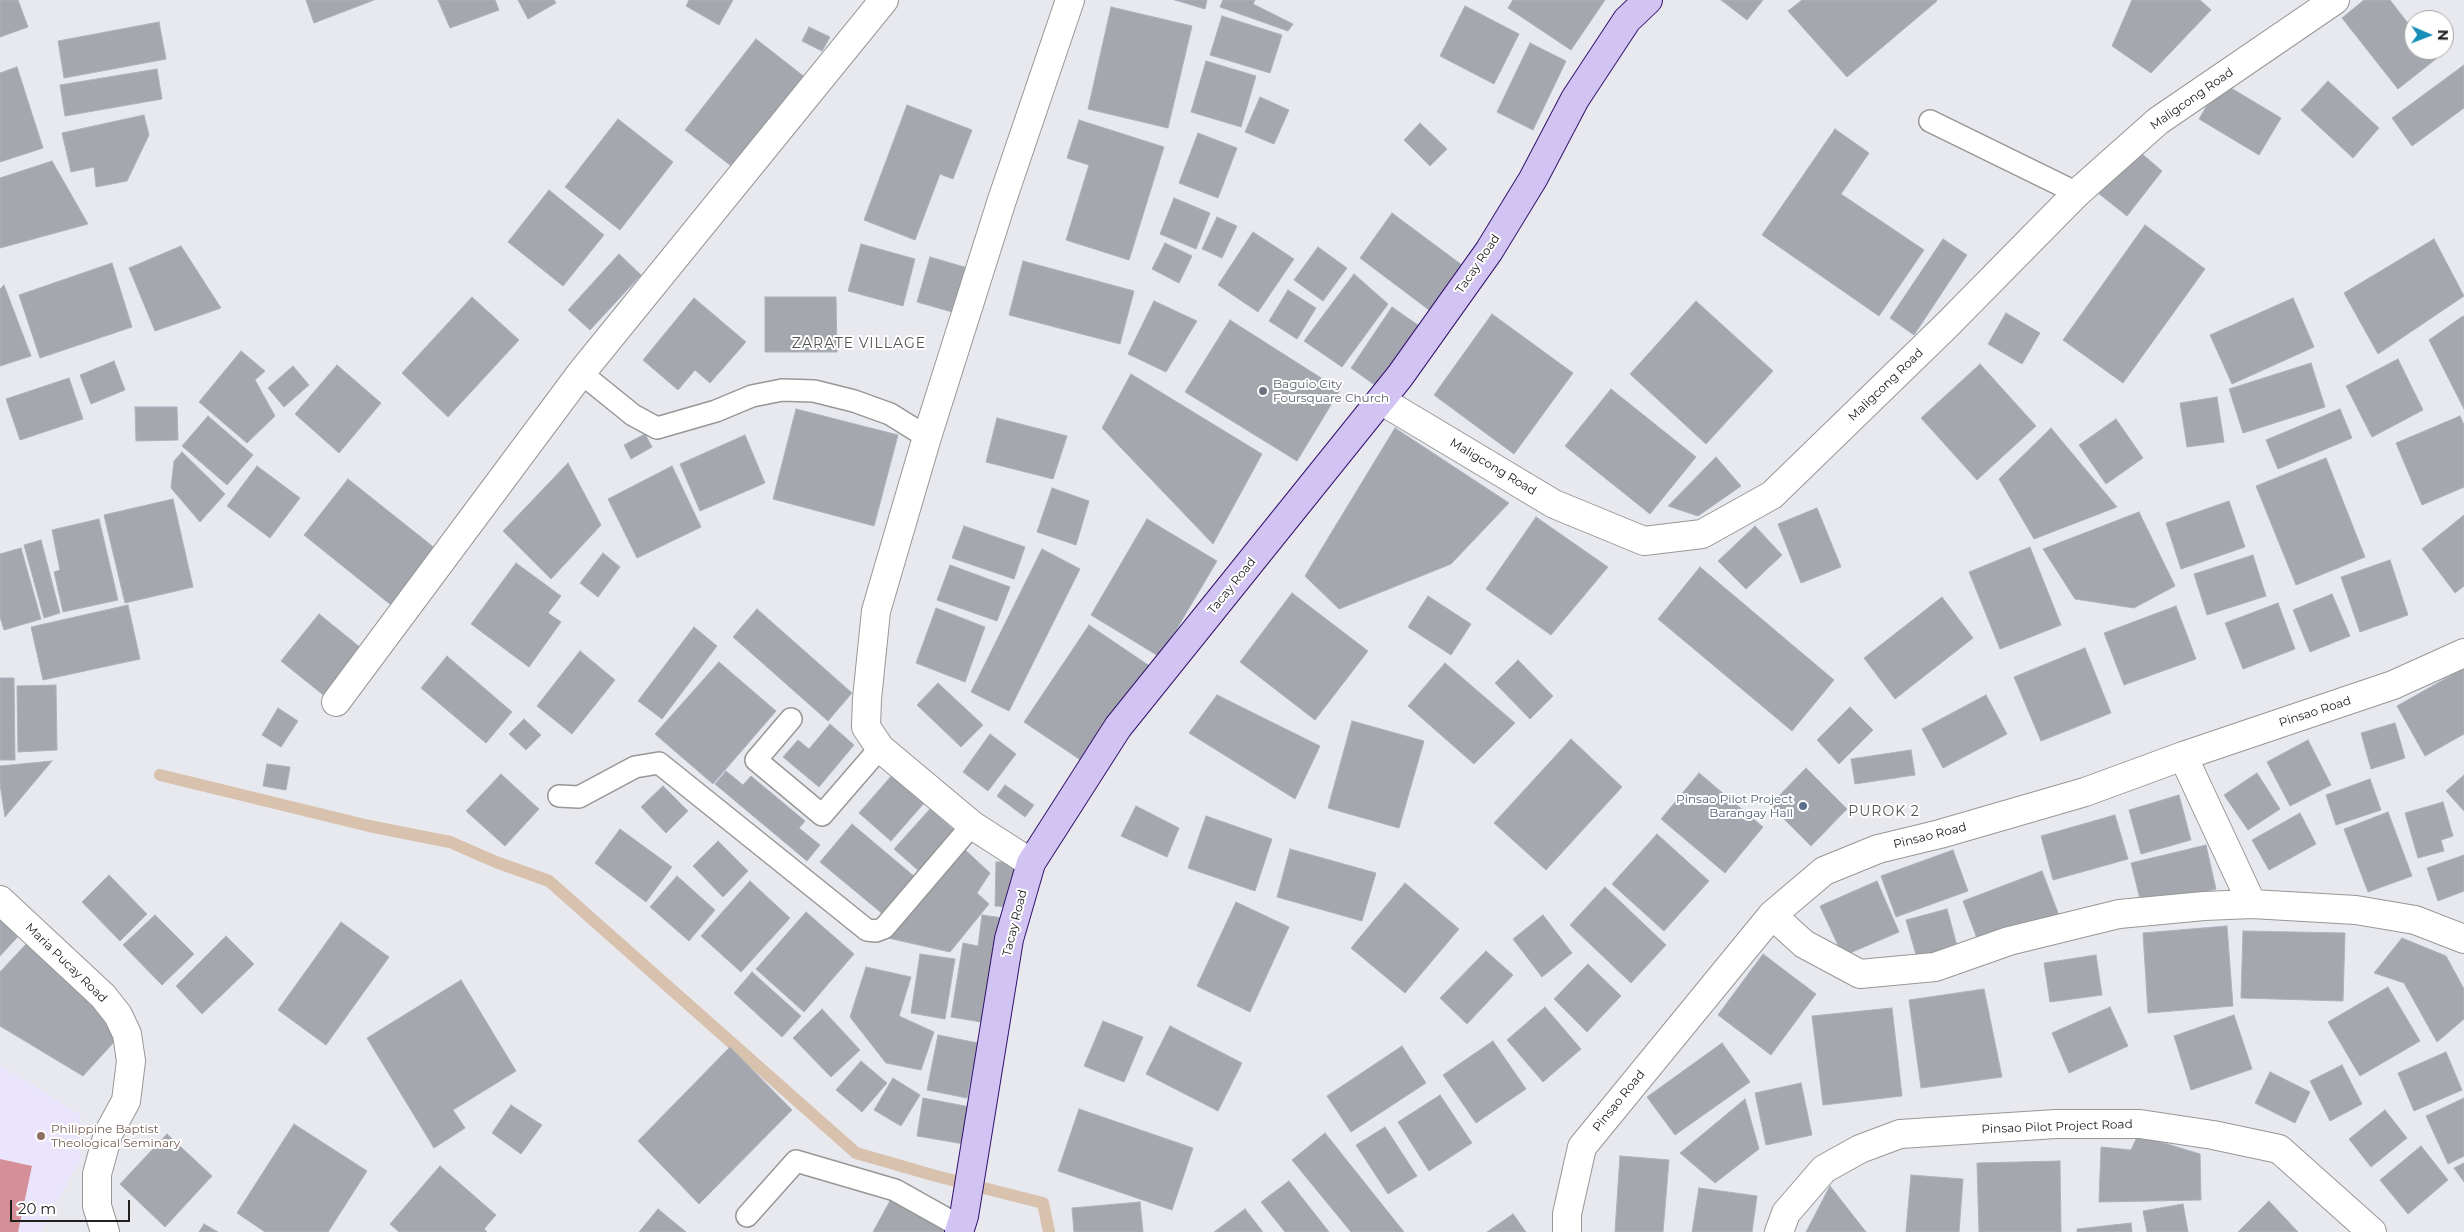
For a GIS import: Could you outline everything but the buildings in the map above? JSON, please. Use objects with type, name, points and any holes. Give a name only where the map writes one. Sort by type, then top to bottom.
[{"type":"main road","name":"Tacay Road","points":[[961,1225],[1009,939],[1031,863],[1118,727],[1382,401],[1488,251],[1533,179],[1575,99],[1627,20],[1648,0]]},
{"type":"street","points":[[336,702],[581,373],[884,0]]},
{"type":"street","points":[[1031,863],[972,825],[880,748],[866,728],[876,611],[927,437],[1070,0]]},
{"type":"street","name":"Maligcong Road","points":[[1382,401],[1554,504],[1644,541],[1702,534],[1772,494],[1946,326],[2077,193],[2158,121],[2335,0]]},
{"type":"street","name":"Pinsao Road","points":[[1567,1232],[1567,1214],[1582,1147],[1772,915],[1824,872],[1878,849],[1940,834],[2085,792],[2183,756],[2393,685],[2464,653]]},
{"type":"street","points":[[2183,756],[2252,904]]},
{"type":"street","name":"Maria Pucay Road","points":[[0,900],[103,996],[118,1015],[127,1034],[131,1061],[126,1101],[108,1134],[97,1174],[97,1206],[105,1232]]},
{"type":"street","points":[[1772,915],[1804,944],[1860,974],[1934,967],[2009,941],[2119,914],[2204,906],[2252,904],[2356,910],[2415,920],[2464,939]]},
{"type":"street","name":"Pinsao Pilot Project Road","points":[[1779,1232],[1786,1213],[1824,1169],[1860,1149],[1900,1134],[2056,1124],[2140,1124],[2212,1135],[2278,1149],[2372,1232]]},
{"type":"lane","points":[[1930,121],[2077,193]]},
{"type":"lane","points":[[581,373],[633,415],[657,428],[716,411],[752,396],[782,390],[814,392],[854,401],[890,414],[927,437]]},
{"type":"lane","points":[[791,719],[756,760],[822,815],[880,748]]},
{"type":"lane","points":[[559,796],[579,797],[635,767],[659,764],[867,930],[876,931],[884,928],[972,825]]},
{"type":"lane","points":[[747,1216],[796,1161],[895,1190],[961,1225]]},
{"type":"shaded area","name":"Philippine Baptist Theological Seminary","points":[[0,1065],[81,1115],[81,1158],[41,1232],[0,1232]]},
{"type":"shaded area","points":[[0,1159],[32,1166],[18,1232],[0,1232]]},
{"type":"waterway","points":[[160,775],[369,826],[450,842],[496,862],[549,881],[856,1153],[936,1176],[1043,1203],[1049,1232]]},
{"type":"place","name":"Baguio City Foursquare Church","points":[[1263,391]]},
{"type":"place","name":"Pinsao Pilot Project Barangay Hall","points":[[1803,806]]},
{"type":"place","name":"Philippine Baptist Theological Seminary","points":[[41,1136]]},
{"type":"district","name":"ZARATE VILLAGE","points":[[859,344]]},
{"type":"district","name":"PUROK 2","points":[[1884,812]]}]
